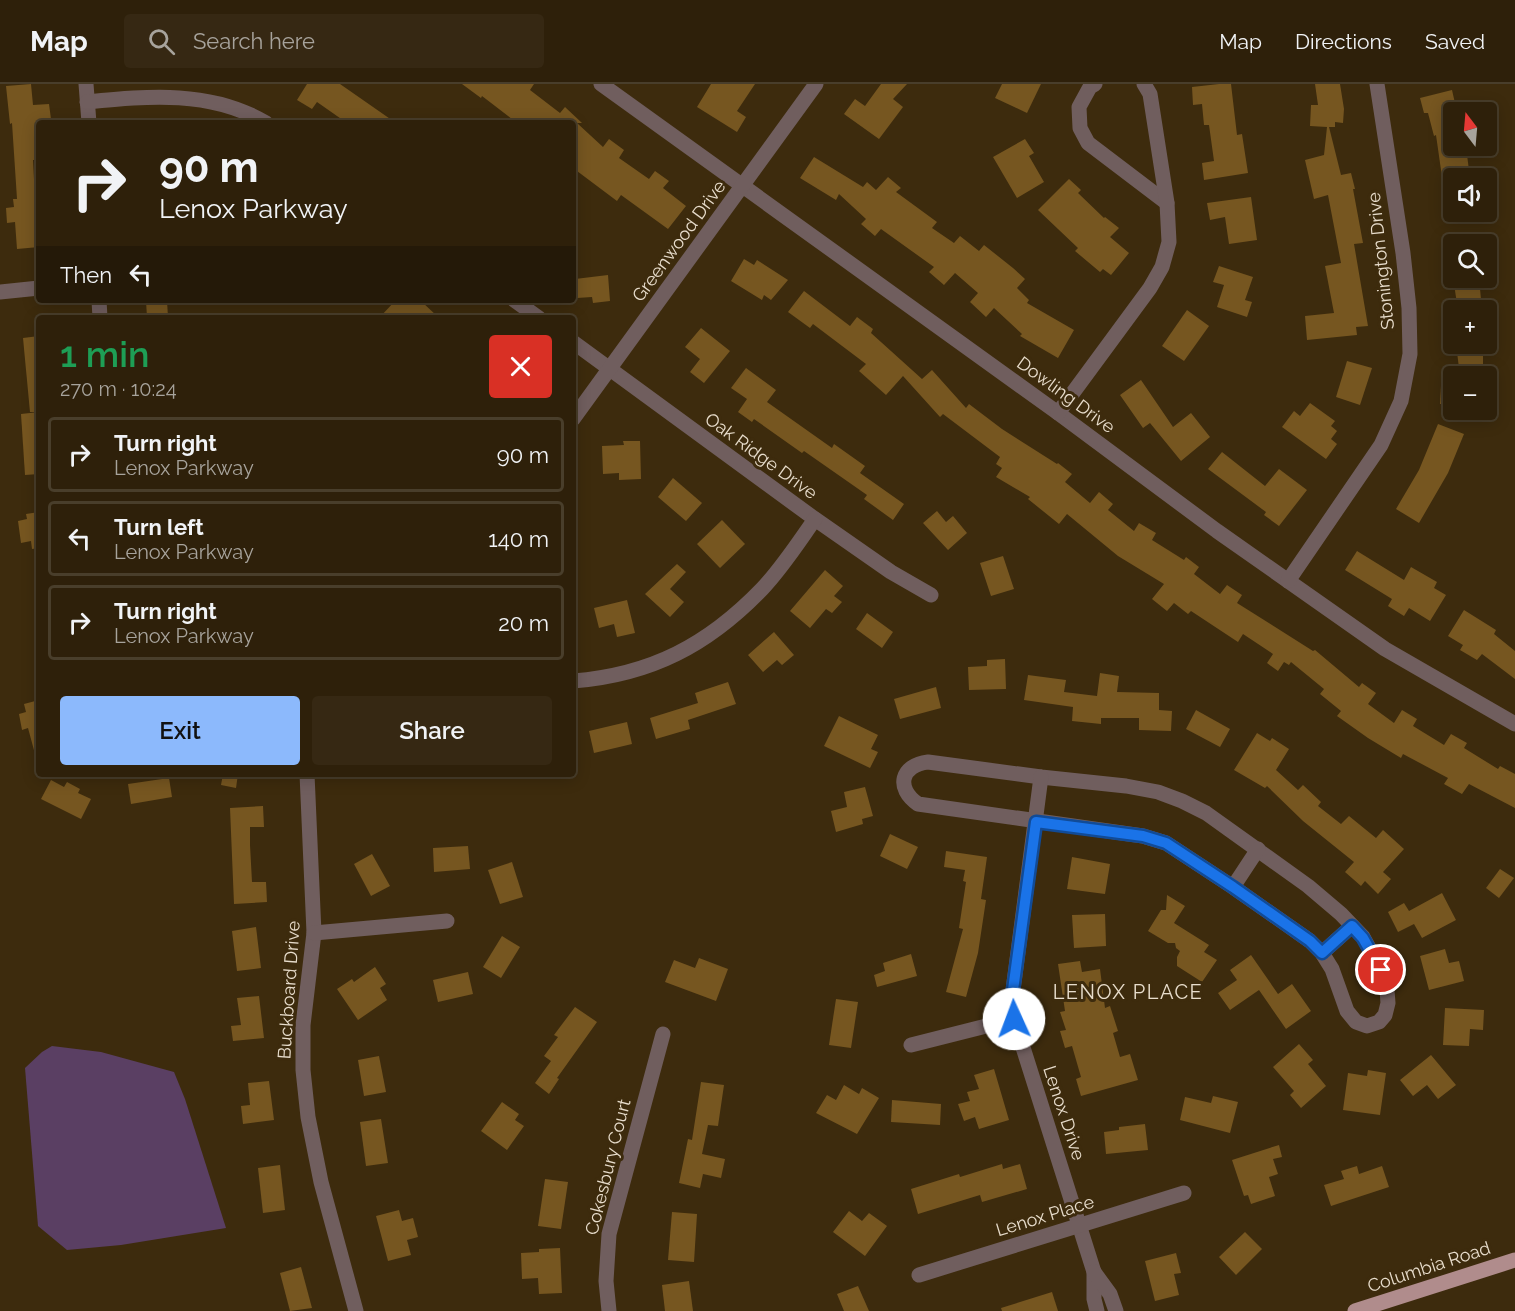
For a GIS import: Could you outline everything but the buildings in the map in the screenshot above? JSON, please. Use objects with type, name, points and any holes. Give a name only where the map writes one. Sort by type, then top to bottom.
[{"type":"main road","name":"Columbia Road","points":[[1355,1311],[1515,1260]]},
{"type":"street","points":[[86,84],[89,120]]},
{"type":"street","name":"Dowling Drive","points":[[601,84],[1058,413],[1217,531],[1385,649],[1515,724]]},
{"type":"street","name":"Greenwood Drive","points":[[576,415],[816,84]]},
{"type":"street","points":[[1095,84],[1090,87],[1079,107],[1080,128],[1088,143],[1167,203]]},
{"type":"street","points":[[1058,413],[1150,288],[1162,267],[1169,242],[1167,203],[1150,94],[1144,84]]},
{"type":"street","name":"Stonington Drive","points":[[1288,581],[1382,446],[1401,401],[1410,354],[1409,308],[1403,253],[1377,84]]},
{"type":"street","points":[[87,102],[147,96],[194,98],[226,104],[260,120]]},
{"type":"street","points":[[0,291],[36,288]]},
{"type":"street","points":[[518,303],[535,315]]},
{"type":"street","name":"Oak Ridge Drive","points":[[576,344],[815,519],[891,572],[931,595]]},
{"type":"street","points":[[576,681],[621,675],[661,662],[695,645],[763,588],[815,519]]},
{"type":"street","points":[[928,762],[1041,777],[1126,786],[1158,792],[1206,813],[1308,886],[1352,926],[1371,951],[1381,970],[1387,990],[1388,1003],[1385,1015],[1379,1022],[1367,1026],[1356,1022],[1347,1011],[1332,969],[1322,953],[1310,941],[1188,856],[1158,841],[1115,832],[918,804],[909,798],[904,787],[905,774],[915,763],[928,762]]},
{"type":"street","name":"Buckboard Drive","points":[[307,777],[314,933],[303,1025],[303,1070],[308,1117],[321,1182],[356,1311]]},
{"type":"street","name":"Lenox Drive","points":[[1041,777],[1013,990],[1014,1019],[1094,1272],[1110,1294],[1116,1311]]},
{"type":"street","points":[[1233,887],[1258,849]]},
{"type":"street","points":[[314,933],[447,921]]},
{"type":"street","points":[[1322,953],[1352,926]]},
{"type":"street","points":[[911,1045],[1014,1019]]},
{"type":"street","name":"Cokesbury Court","points":[[609,1311],[606,1281],[609,1234],[663,1034]]},
{"type":"street","name":"Lenox Place","points":[[918,1275],[1184,1193]]},
{"type":"street","name":"Lenox Drive","points":[[1094,1272],[1094,1299],[1097,1311]]},
{"type":"shaded area","points":[[52,1046],[101,1052],[174,1072],[185,1099],[226,1228],[121,1245],[67,1250],[38,1226],[25,1068]]},
{"type":"district","name":"LENOX PLACE","points":[[1128,992]]},
{"type":"route","points":[[1014,1019],[1013,990],[1036,822],[1143,836],[1166,843],[1310,941],[1322,953],[1352,926],[1363,938],[1381,970]]}]
